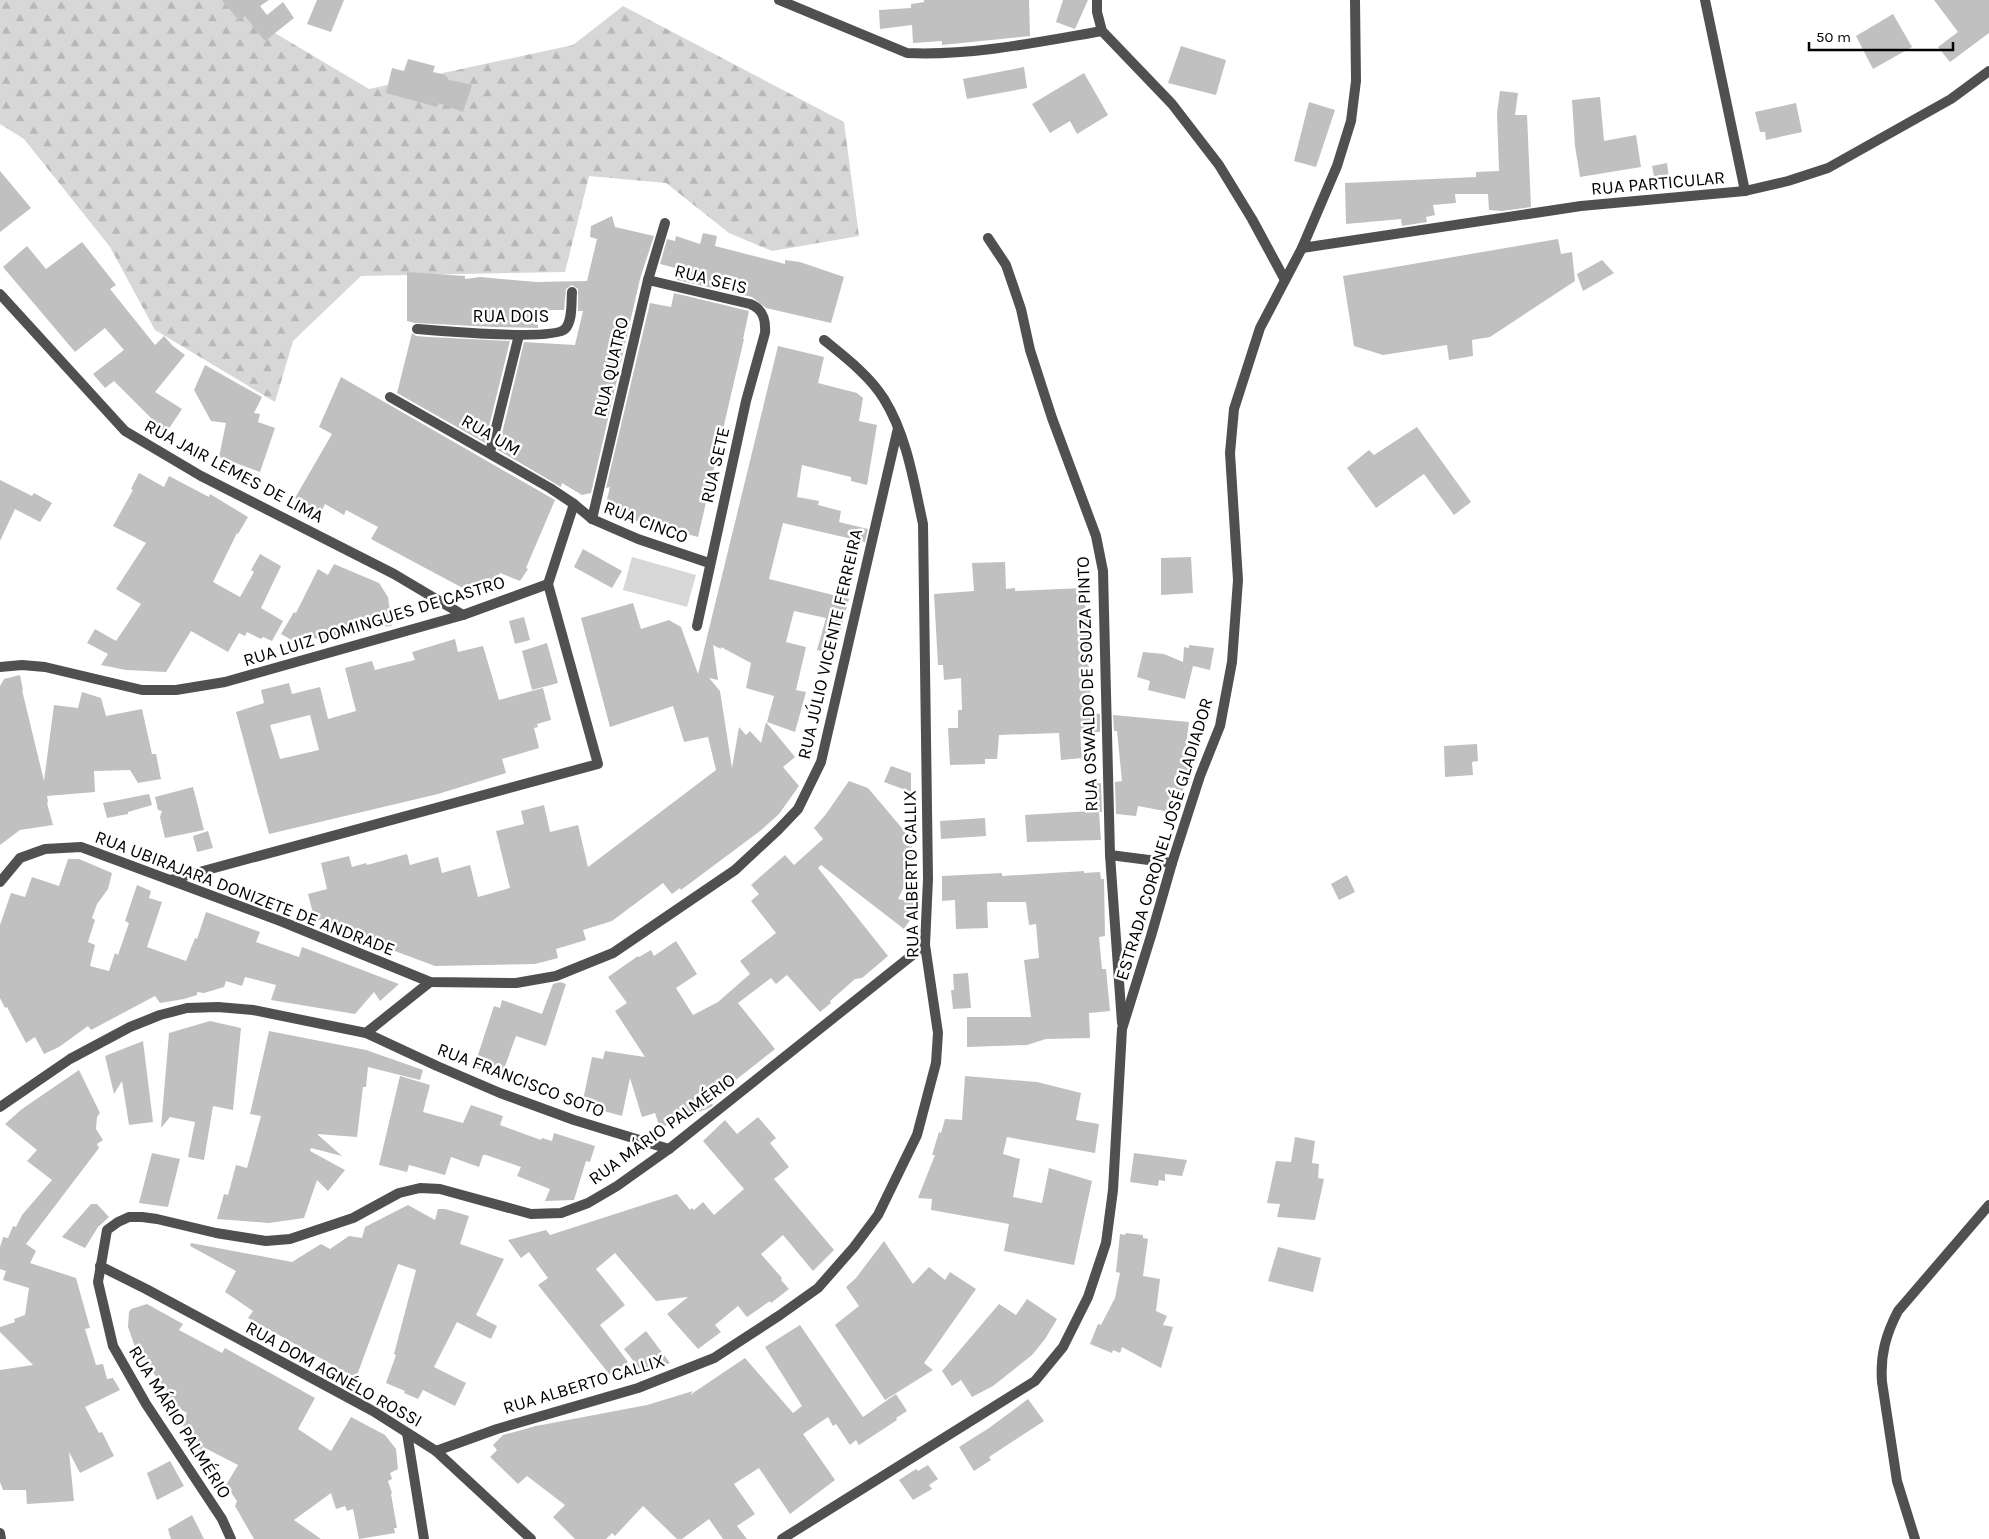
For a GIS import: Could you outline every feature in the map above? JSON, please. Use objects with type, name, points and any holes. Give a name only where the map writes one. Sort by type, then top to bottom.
[{"type":"street","points":[[779,0],[907,53],[929,54],[966,51],[1102,31]]},
{"type":"street","points":[[1097,0],[1097,12],[1102,31],[1172,104],[1219,165],[1252,219],[1285,280]]},
{"type":"street","name":"ESTRADA CORONEL JOSÉ GLADIADOR","points":[[782,1539],[1035,1381],[1063,1346],[1088,1297],[1106,1242],[1113,1190],[1122,1029],[1172,862],[1200,776],[1220,726],[1232,662],[1238,580],[1230,453],[1234,408],[1260,328],[1302,248],[1337,166],[1351,122],[1356,80],[1355,0]]},
{"type":"street","points":[[1705,0],[1745,191]]},
{"type":"street","name":"RUA PARTICULAR","points":[[1302,248],[1581,206],[1745,191],[1788,181],[1828,168],[1951,99],[1989,71]]},
{"type":"street","name":"RUA QUATRO","points":[[592,519],[648,280],[665,223]]},
{"type":"street","name":"RUA OSWALDO DE SOUZA PINTO","points":[[988,238],[1006,265],[1021,309],[1030,350],[1052,418],[1096,536],[1103,571],[1110,855],[1122,1029]]},
{"type":"street","name":"RUA SEIS","points":[[648,280],[750,304],[757,307],[763,314]]},
{"type":"street","name":"RUA DOIS","points":[[417,329],[519,335],[564,331],[570,324],[572,292]]},
{"type":"street","name":"RUA JAIR LEMES DE LIMA","points":[[0,294],[125,431],[200,476],[394,574],[463,615]]},
{"type":"street","name":"RUA SETE","points":[[697,626],[746,402],[765,333],[766,324],[763,314]]},
{"type":"street","points":[[490,452],[519,335]]},
{"type":"street","name":"RUA ALBERTO CALLIX","points":[[436,1451],[497,1429],[638,1388],[714,1358],[780,1315],[818,1288],[854,1247],[878,1215],[917,1135],[936,1062],[938,1032],[925,945],[928,879],[923,524],[914,481],[898,426],[884,398],[865,376],[824,340]]},
{"type":"street","name":"RUA UM","points":[[390,397],[490,452],[574,504]]},
{"type":"street","name":"RUA JÚLIO VICENTE FERREIRA","points":[[430,982],[516,983],[556,976],[613,953],[735,870],[798,809],[821,762],[898,426]]},
{"type":"street","points":[[170,880],[598,764],[548,584],[574,504]]},
{"type":"street","name":"RUA CINCO","points":[[574,504],[592,519],[638,539],[710,563]]},
{"type":"street","name":"RUA LUIZ DOMINGUES DE CASTRO","points":[[0,667],[22,665],[46,667],[142,690],[176,690],[225,682],[463,615],[548,584]]},
{"type":"street","name":"RUA UBIRAJARA DONIZETE DE ANDRADE","points":[[0,882],[20,858],[45,849],[81,848],[283,922],[430,982]]},
{"type":"street","points":[[1110,855],[1172,862]]},
{"type":"street","name":"RUA MÁRIO PALMÉRIO","points":[[231,1539],[222,1519],[146,1404],[113,1346],[98,1282],[107,1230],[129,1217],[157,1219],[216,1233],[266,1241],[290,1239],[353,1218],[400,1193],[420,1188],[440,1189],[531,1214],[561,1213],[588,1203],[617,1186],[669,1149],[925,945]]},
{"type":"street","points":[[0,1107],[70,1059],[130,1027],[160,1015],[187,1008],[218,1007],[253,1010],[366,1033],[430,982]]},
{"type":"street","name":"RUA FRANCISCO SOTO","points":[[366,1033],[500,1093],[574,1120],[669,1149]]},
{"type":"street","points":[[1916,1539],[1897,1481],[1882,1382],[1881,1368],[1884,1342],[1898,1311],[1989,1205]]},
{"type":"street","name":"RUA DOM AGNÉLO ROSSI","points":[[100,1266],[155,1293],[365,1407],[407,1432],[436,1451],[531,1539]]},
{"type":"street","points":[[407,1432],[424,1539]]},
{"type":"street","points":[[0,1533],[1,1539]]},
{"type":"green space","points":[[0,0],[242,0],[258,23],[369,89],[573,45],[623,6],[844,122],[859,236],[772,251],[729,233],[666,183],[589,176],[565,272],[361,276],[293,341],[275,402],[155,330],[110,247],[24,139],[0,124]]},
{"type":"green space","points":[[632,557],[696,575],[687,607],[623,590]]},
{"type":"building","points":[[222,0],[269,0],[260,6],[267,15],[283,2],[294,18],[265,41],[245,16],[239,21]]},
{"type":"building","points":[[317,0],[344,0],[331,32],[307,24]]},
{"type":"building","points":[[924,0],[1029,0],[1030,36],[942,45],[942,41],[913,43],[912,25],[880,29],[879,10],[911,8],[911,4],[924,2]]},
{"type":"building","points":[[1063,0],[1088,0],[1075,29],[1056,22]]},
{"type":"building","points":[[1934,0],[1989,0],[1989,33],[1950,62],[1938,47],[1958,32]]},
{"type":"building","points":[[1893,14],[1912,47],[1873,69],[1856,36]]},
{"type":"building","points":[[1181,46],[1226,60],[1216,95],[1168,83]]},
{"type":"building","points":[[408,59],[435,66],[433,72],[446,75],[445,79],[472,85],[463,112],[439,103],[437,107],[386,93],[392,68],[404,71]]},
{"type":"building","points":[[1024,67],[1027,88],[967,99],[963,79]]},
{"type":"building","points":[[1084,73],[1108,115],[1077,134],[1070,121],[1050,133],[1032,104]]},
{"type":"building","points":[[1500,91],[1518,93],[1515,115],[1527,115],[1531,207],[1502,211],[1489,210],[1488,194],[1455,194],[1456,203],[1433,205],[1435,215],[1426,217],[1427,222],[1402,226],[1401,219],[1346,224],[1345,183],[1476,177],[1476,172],[1499,171],[1497,113]]},
{"type":"building","points":[[1600,97],[1604,141],[1636,135],[1641,167],[1580,177],[1575,146],[1572,100]]},
{"type":"building","points":[[1309,102],[1335,110],[1316,167],[1294,161]]},
{"type":"building","points":[[1796,103],[1802,132],[1766,140],[1765,132],[1760,132],[1755,112]]},
{"type":"building","points":[[1667,163],[1669,178],[1655,181],[1652,166]]},
{"type":"building","points":[[0,171],[31,208],[0,232]]},
{"type":"building","points":[[612,216],[615,227],[654,236],[640,279],[591,493],[582,495],[562,483],[561,487],[498,450],[524,342],[575,345],[583,311],[578,311],[578,289],[572,285],[566,289],[564,310],[538,310],[538,328],[415,323],[407,321],[407,272],[465,276],[465,279],[480,277],[536,282],[587,281],[597,239],[590,237],[591,226]]},
{"type":"building","points":[[703,233],[717,236],[715,246],[785,264],[785,260],[800,262],[844,277],[831,323],[766,308],[752,297],[677,280],[679,269],[660,264],[667,239],[675,241],[676,236],[700,244]]},
{"type":"building","points":[[1558,239],[1561,254],[1572,252],[1575,281],[1490,337],[1472,340],[1473,356],[1449,360],[1447,345],[1383,355],[1354,346],[1343,276]]},
{"type":"building","points":[[82,242],[116,285],[110,289],[155,345],[164,336],[185,355],[155,392],[182,409],[166,433],[114,381],[105,388],[93,374],[124,350],[105,328],[75,352],[3,267],[27,246],[46,269]]},
{"type":"building","points":[[1602,260],[1614,273],[1583,291],[1577,274]]},
{"type":"building","points":[[674,293],[749,311],[698,537],[604,512],[610,487],[606,488],[650,303],[671,307]]},
{"type":"building","points":[[412,333],[416,336],[510,341],[485,443],[397,393]]},
{"type":"building","points":[[778,346],[824,357],[818,383],[857,393],[863,398],[859,421],[877,425],[867,485],[851,481],[851,477],[802,465],[797,497],[819,501],[818,505],[841,511],[839,522],[868,529],[865,542],[783,523],[769,579],[849,599],[834,654],[817,650],[826,618],[794,611],[786,642],[806,647],[796,690],[806,692],[795,732],[767,722],[774,696],[746,688],[751,663],[721,647],[721,649],[713,645],[718,680],[709,678],[720,691],[732,768],[739,727],[746,735],[750,731],[761,743],[766,722],[795,757],[783,767],[799,786],[779,814],[760,831],[681,890],[680,888],[672,894],[663,883],[612,921],[583,930],[586,940],[556,949],[558,958],[535,964],[435,966],[384,947],[386,951],[323,919],[315,921],[308,894],[327,889],[321,863],[349,856],[352,867],[366,863],[367,865],[407,854],[410,865],[438,857],[442,873],[470,865],[478,897],[510,888],[496,831],[524,824],[521,811],[544,805],[550,832],[578,825],[588,867],[716,770],[708,737],[684,742],[673,706],[610,727],[581,618],[633,603],[641,629],[669,620],[681,627],[698,674]]},
{"type":"building","points":[[205,365],[262,397],[254,413],[260,414],[258,422],[275,428],[260,472],[219,457],[226,423],[211,421],[194,390]]},
{"type":"building","points":[[341,377],[555,500],[526,568],[528,569],[520,581],[500,573],[489,594],[476,587],[472,593],[371,539],[378,527],[346,510],[344,515],[325,504],[321,512],[295,498],[332,434],[319,427]]},
{"type":"building","points":[[1417,427],[1471,502],[1454,515],[1424,474],[1376,508],[1347,468],[1369,450],[1374,455]]},
{"type":"building","points":[[139,473],[164,487],[169,476],[209,497],[210,494],[248,517],[237,533],[213,582],[240,597],[254,572],[251,570],[260,554],[281,566],[261,608],[283,621],[272,641],[263,637],[261,639],[247,632],[245,636],[239,633],[228,652],[191,631],[166,672],[126,670],[101,665],[108,654],[87,643],[95,629],[116,641],[141,604],[116,589],[146,543],[113,526],[133,490],[131,489]]},
{"type":"building","points":[[0,480],[32,496],[34,493],[52,503],[40,522],[15,509],[0,541]]},
{"type":"building","points":[[583,549],[622,571],[612,588],[574,567]]},
{"type":"building","points":[[1191,557],[1193,593],[1161,595],[1161,558]]},
{"type":"building","points":[[1005,562],[1006,589],[1015,588],[1015,591],[1082,588],[1091,658],[1088,658],[1092,713],[1100,714],[1100,732],[1080,732],[1082,758],[1061,760],[1059,733],[999,735],[997,759],[985,759],[985,764],[950,765],[948,728],[958,728],[958,710],[962,710],[961,678],[944,680],[943,665],[938,665],[934,594],[974,591],[972,563]]},
{"type":"building","points":[[334,564],[379,583],[388,597],[392,626],[378,627],[356,635],[319,640],[305,633],[299,644],[281,634],[294,612],[296,613],[318,569],[328,575]]},
{"type":"building","points":[[524,617],[530,640],[515,644],[509,621]]},
{"type":"building","points":[[455,639],[458,652],[483,646],[499,700],[543,688],[551,720],[537,724],[538,727],[534,728],[539,748],[502,759],[506,773],[438,794],[269,834],[236,712],[264,703],[261,690],[289,683],[292,694],[320,687],[328,719],[356,711],[345,668],[372,661],[375,670],[415,660],[412,652]],"holes":[[[310,715],[319,750],[280,759],[270,725]]]},
{"type":"building","points":[[547,643],[558,683],[532,690],[522,651]]},
{"type":"building","points":[[1189,645],[1214,648],[1210,670],[1193,666],[1185,699],[1148,690],[1150,681],[1137,677],[1143,652],[1164,654],[1183,662],[1184,647],[1189,648]]},
{"type":"building","points":[[20,675],[44,781],[54,705],[78,708],[82,692],[101,698],[106,716],[142,709],[152,754],[156,754],[161,779],[138,783],[130,770],[94,771],[95,792],[47,796],[53,825],[20,830],[0,845],[0,686],[4,679]]},
{"type":"building","points":[[1113,715],[1189,722],[1186,745],[1197,749],[1175,813],[1138,806],[1136,816],[1116,814],[1115,782],[1122,781],[1117,731],[1114,731]]},
{"type":"building","points":[[1477,744],[1478,761],[1472,762],[1473,775],[1445,777],[1444,746]]},
{"type":"building","points":[[891,766],[911,773],[911,792],[884,782]]},
{"type":"building","points":[[849,781],[868,788],[912,840],[911,872],[898,899],[913,902],[914,914],[904,929],[821,865],[818,868],[888,956],[862,978],[855,979],[820,1012],[787,975],[776,984],[771,978],[738,1003],[775,1049],[709,1101],[713,1105],[711,1107],[660,1128],[655,1113],[642,1117],[630,1078],[622,1116],[582,1105],[592,1057],[603,1059],[605,1051],[645,1057],[615,1011],[627,1003],[608,977],[638,956],[651,950],[654,956],[676,941],[697,974],[676,988],[693,1015],[718,1002],[750,974],[740,961],[776,933],[751,901],[759,894],[751,885],[785,855],[794,865],[823,839],[814,828]]},
{"type":"building","points":[[1101,783],[1102,812],[1099,812],[1101,840],[1027,842],[1025,815],[1090,811],[1088,785]]},
{"type":"building","points":[[193,787],[204,830],[165,838],[160,817],[162,811],[158,810],[155,797]]},
{"type":"building","points":[[149,794],[152,805],[128,812],[128,814],[107,818],[103,803]]},
{"type":"building","points":[[985,818],[986,836],[941,839],[940,821]]},
{"type":"building","points":[[208,831],[213,848],[197,852],[193,836]]},
{"type":"building","points":[[68,859],[79,859],[112,873],[108,889],[97,904],[92,918],[95,920],[88,942],[95,945],[90,966],[109,971],[115,953],[118,955],[129,923],[125,921],[137,885],[151,891],[149,898],[162,902],[147,947],[186,961],[195,938],[197,939],[206,912],[260,932],[256,942],[299,957],[302,947],[399,984],[380,1001],[374,992],[355,1014],[271,1000],[276,985],[245,977],[242,986],[226,981],[224,987],[204,993],[197,992],[197,995],[184,999],[160,1003],[155,996],[91,1030],[88,1026],[59,1047],[44,1054],[35,1037],[26,1043],[7,1007],[5,1008],[0,998],[0,925],[11,893],[25,897],[32,877],[59,886]]},
{"type":"building","points":[[1084,871],[1084,873],[1100,872],[1101,879],[1104,879],[1105,936],[1099,937],[1102,969],[1106,969],[1110,1011],[1089,1013],[1090,1038],[1046,1039],[1027,1045],[967,1047],[967,1017],[1031,1017],[1024,960],[1039,958],[1036,924],[1029,925],[1026,902],[987,902],[988,928],[956,929],[955,900],[942,901],[942,876],[1002,873],[1002,876]]},
{"type":"building","points":[[1347,875],[1355,892],[1339,900],[1331,884]]},
{"type":"building","points":[[968,973],[971,1008],[953,1009],[951,990],[954,990],[953,974]]},
{"type":"building","points":[[560,982],[566,984],[546,1046],[516,1036],[501,1077],[474,1067],[494,1006],[500,1008],[502,1000],[542,1014],[553,984]]},
{"type":"building","points":[[210,1021],[241,1028],[233,1110],[213,1106],[204,1160],[188,1157],[195,1122],[170,1117],[161,1128],[169,1033]]},
{"type":"building","points":[[269,1031],[366,1050],[423,1070],[420,1080],[368,1067],[366,1087],[363,1087],[357,1137],[317,1134],[342,1156],[311,1148],[310,1151],[345,1170],[328,1191],[317,1180],[304,1218],[269,1223],[217,1219],[224,1194],[228,1195],[236,1165],[247,1168],[261,1116],[250,1114]]},
{"type":"building","points":[[143,1041],[153,1122],[129,1125],[122,1081],[114,1094],[105,1056]]},
{"type":"building","points":[[79,1070],[100,1113],[97,1117],[96,1129],[103,1140],[97,1144],[99,1148],[26,1244],[36,1251],[30,1263],[76,1278],[90,1328],[85,1329],[96,1365],[103,1364],[107,1379],[113,1378],[120,1390],[85,1407],[99,1433],[102,1432],[114,1456],[80,1473],[69,1452],[74,1501],[27,1504],[26,1490],[3,1490],[0,1482],[0,1370],[33,1365],[0,1332],[0,1327],[15,1322],[14,1319],[25,1315],[29,1288],[3,1280],[6,1271],[0,1269],[0,1247],[3,1237],[8,1238],[13,1226],[16,1227],[22,1215],[52,1180],[27,1161],[37,1150],[5,1124],[22,1109]]},
{"type":"building","points":[[400,1076],[430,1085],[423,1112],[463,1123],[471,1105],[503,1116],[500,1125],[541,1140],[542,1138],[552,1141],[554,1133],[595,1146],[590,1162],[586,1161],[574,1200],[545,1201],[550,1189],[517,1176],[521,1167],[486,1155],[483,1155],[479,1167],[451,1157],[445,1175],[409,1165],[407,1172],[379,1165]]},
{"type":"building","points":[[965,1076],[1037,1082],[1081,1093],[1076,1120],[1099,1124],[1095,1153],[1007,1137],[1003,1154],[1020,1159],[1013,1197],[1042,1203],[1049,1168],[1092,1181],[1074,1265],[1004,1251],[1009,1224],[931,1210],[932,1199],[918,1198],[935,1155],[932,1155],[945,1119],[962,1120]]},
{"type":"building","points":[[758,1117],[776,1138],[770,1143],[789,1167],[774,1179],[834,1250],[813,1271],[783,1235],[761,1254],[789,1289],[771,1303],[770,1301],[747,1317],[738,1306],[715,1325],[721,1332],[698,1349],[667,1314],[688,1297],[656,1301],[615,1253],[596,1269],[625,1305],[600,1325],[628,1362],[610,1375],[538,1285],[548,1278],[529,1252],[521,1258],[508,1240],[546,1230],[550,1235],[677,1194],[690,1210],[692,1208],[694,1210],[703,1202],[714,1215],[744,1189],[703,1141],[725,1120],[737,1134]]},
{"type":"building","points":[[1295,1137],[1315,1141],[1312,1163],[1319,1164],[1318,1178],[1324,1179],[1315,1220],[1277,1217],[1280,1204],[1267,1203],[1276,1161],[1291,1162]]},
{"type":"building","points":[[152,1153],[180,1159],[168,1207],[139,1203]]},
{"type":"building","points":[[1134,1153],[1187,1160],[1182,1176],[1165,1174],[1165,1181],[1159,1180],[1158,1186],[1130,1182]]},
{"type":"building","points":[[91,1204],[97,1204],[109,1217],[98,1227],[85,1248],[62,1237]]},
{"type":"building","points":[[408,1205],[435,1220],[438,1209],[445,1209],[469,1216],[460,1244],[504,1259],[476,1315],[497,1326],[491,1339],[457,1322],[434,1367],[466,1383],[455,1406],[423,1390],[418,1399],[386,1383],[396,1355],[394,1354],[416,1270],[398,1264],[356,1378],[248,1318],[253,1311],[225,1292],[236,1271],[190,1246],[191,1243],[292,1262],[321,1244],[330,1249],[349,1236],[362,1238],[365,1227]]},
{"type":"building","points":[[1126,1233],[1143,1235],[1143,1238],[1148,1239],[1143,1276],[1160,1279],[1156,1311],[1167,1316],[1163,1325],[1173,1327],[1161,1368],[1122,1347],[1120,1353],[1113,1350],[1112,1353],[1090,1344],[1098,1324],[1101,1325],[1115,1298],[1120,1273],[1116,1272],[1120,1234],[1125,1235]]},
{"type":"building","points":[[884,1241],[913,1284],[929,1267],[945,1280],[950,1272],[976,1289],[924,1363],[933,1370],[885,1400],[835,1325],[859,1306],[846,1287],[856,1278]]},
{"type":"building","points":[[1278,1247],[1321,1258],[1313,1292],[1268,1281]]},
{"type":"building","points":[[1027,1299],[1057,1319],[1045,1339],[1032,1355],[993,1386],[972,1397],[961,1380],[952,1386],[942,1371],[999,1304],[1016,1315]]},
{"type":"building","points":[[147,1304],[183,1324],[179,1330],[222,1353],[225,1348],[315,1398],[298,1429],[331,1451],[351,1417],[385,1435],[396,1449],[398,1469],[390,1473],[392,1479],[388,1481],[392,1493],[397,1528],[394,1528],[395,1533],[359,1539],[353,1509],[347,1511],[345,1506],[336,1509],[331,1493],[294,1520],[321,1539],[254,1539],[235,1506],[237,1501],[226,1485],[238,1465],[203,1447],[201,1451],[182,1424],[187,1413],[166,1401],[170,1396],[135,1347],[128,1327],[129,1312],[131,1309]]},
{"type":"building","points":[[800,1325],[863,1417],[896,1394],[907,1411],[896,1418],[897,1420],[859,1445],[856,1440],[850,1445],[836,1424],[833,1426],[828,1417],[803,1434],[835,1480],[790,1514],[759,1468],[734,1484],[755,1514],[737,1526],[747,1539],[723,1539],[709,1519],[682,1539],[677,1539],[643,1506],[615,1536],[612,1533],[606,1539],[575,1539],[553,1517],[565,1505],[527,1476],[518,1484],[490,1457],[497,1450],[493,1445],[503,1435],[536,1426],[647,1405],[693,1391],[690,1395],[745,1358],[793,1413],[802,1406],[765,1347]]},
{"type":"building","points":[[646,1331],[670,1363],[643,1373],[624,1349]]},
{"type":"building","points":[[1028,1399],[1044,1421],[989,1457],[991,1460],[974,1471],[959,1447],[989,1428]]},
{"type":"building","points":[[170,1461],[184,1486],[157,1500],[147,1473]]},
{"type":"building","points":[[928,1465],[938,1479],[929,1485],[932,1489],[913,1500],[899,1480],[916,1469],[918,1471]]},
{"type":"building","points":[[192,1515],[204,1539],[171,1539],[168,1529]]}]
